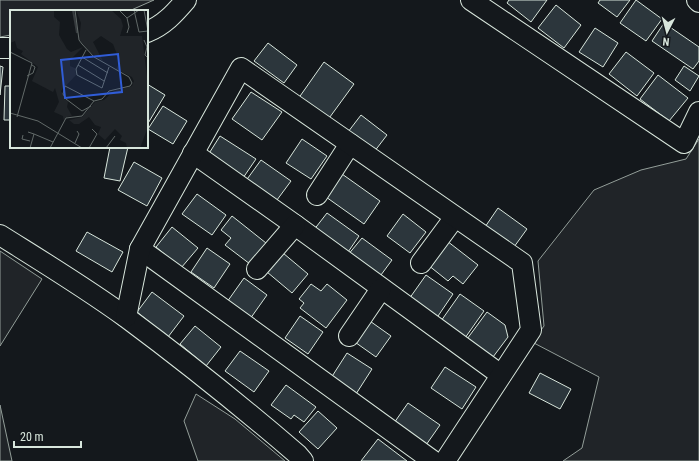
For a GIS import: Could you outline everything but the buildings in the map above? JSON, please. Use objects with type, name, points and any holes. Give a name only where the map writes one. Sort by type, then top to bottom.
[{"type":"street","points":[[148,32],[168,21],[186,0]]},
{"type":"street","points":[[471,0],[684,143],[699,112]]},
{"type":"street","points":[[126,318],[140,249],[241,68],[522,263],[531,330],[445,461]]},
{"type":"street","points":[[317,195],[350,144]]},
{"type":"street","points":[[193,153],[295,225],[501,375]]},
{"type":"street","points":[[421,263],[455,217]]},
{"type":"street","points":[[257,269],[295,225]]},
{"type":"street","points":[[0,236],[72,280],[126,318],[244,409],[297,454],[303,461]]},
{"type":"street","points":[[140,249],[433,461]]},
{"type":"street","points":[[349,336],[381,289]]},
{"type":"shaded area","points":[[0,0],[154,0],[131,10],[10,10],[10,35],[0,37]]},
{"type":"shaded area","points":[[699,139],[699,461],[563,461],[582,448],[599,377],[532,342],[544,326],[538,261],[594,190],[641,170],[686,159]]},
{"type":"shaded area","points":[[0,251],[42,279],[0,346]]},
{"type":"shaded area","points":[[196,394],[235,419],[285,461],[198,461],[184,421]]},
{"type":"shaded area","points":[[0,405],[12,461],[0,461]]}]
